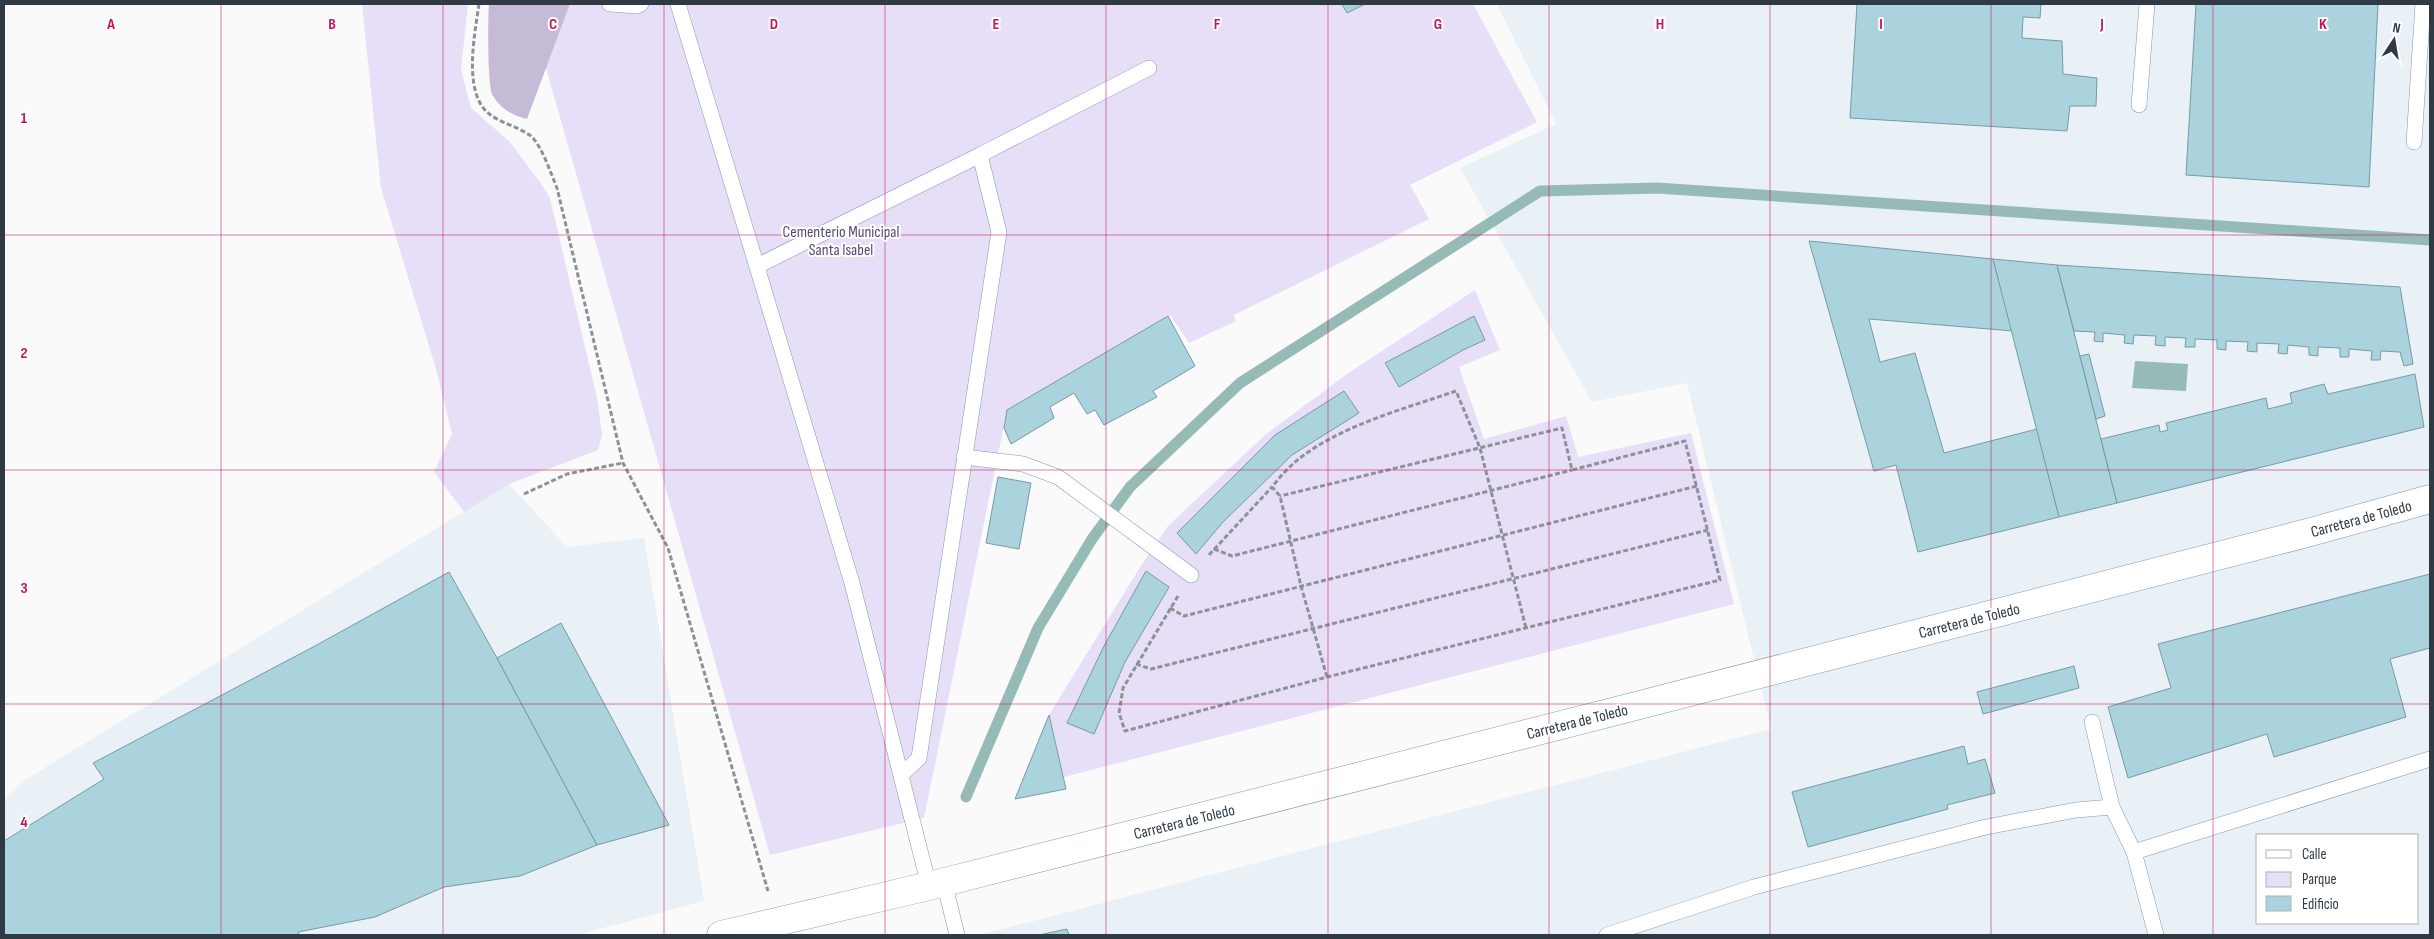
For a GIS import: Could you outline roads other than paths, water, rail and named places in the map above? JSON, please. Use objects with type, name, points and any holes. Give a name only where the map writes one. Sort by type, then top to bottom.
[{"type":"street","name":"Carretera de Toledo","points":[[721,935],[936,884],[1700,690],[2308,533],[2430,499]]},
{"type":"lane","points":[[610,4],[637,6],[641,4]]},
{"type":"lane","points":[[678,4],[852,583],[901,775],[936,884],[957,935]]},
{"type":"lane","points":[[2139,104],[2147,4]]},
{"type":"lane","points":[[2414,142],[2423,4]]},
{"type":"lane","points":[[757,266],[1149,68]]},
{"type":"lane","points":[[901,775],[919,758],[999,232],[980,155]]},
{"type":"lane","points":[[964,458],[1023,464],[1058,477],[1095,502],[1191,576]]},
{"type":"lane","points":[[2092,722],[2112,807],[2134,852],[2156,935]]},
{"type":"lane","points":[[2134,852],[2430,759]]},
{"type":"lane","points":[[1607,935],[1754,888],[1986,826],[2076,810],[2112,807]]},
{"type":"water","points":[[2135,361],[2188,364],[2186,391],[2132,388]]},
{"type":"waterway","points":[[966,797],[1038,628],[1092,539],[1130,487],[1240,383],[1540,191],[1657,188],[2430,240]]},
{"type":"park label","name":"Cementerio Municipal Santa Isabel","points":[[841,240]]}]
